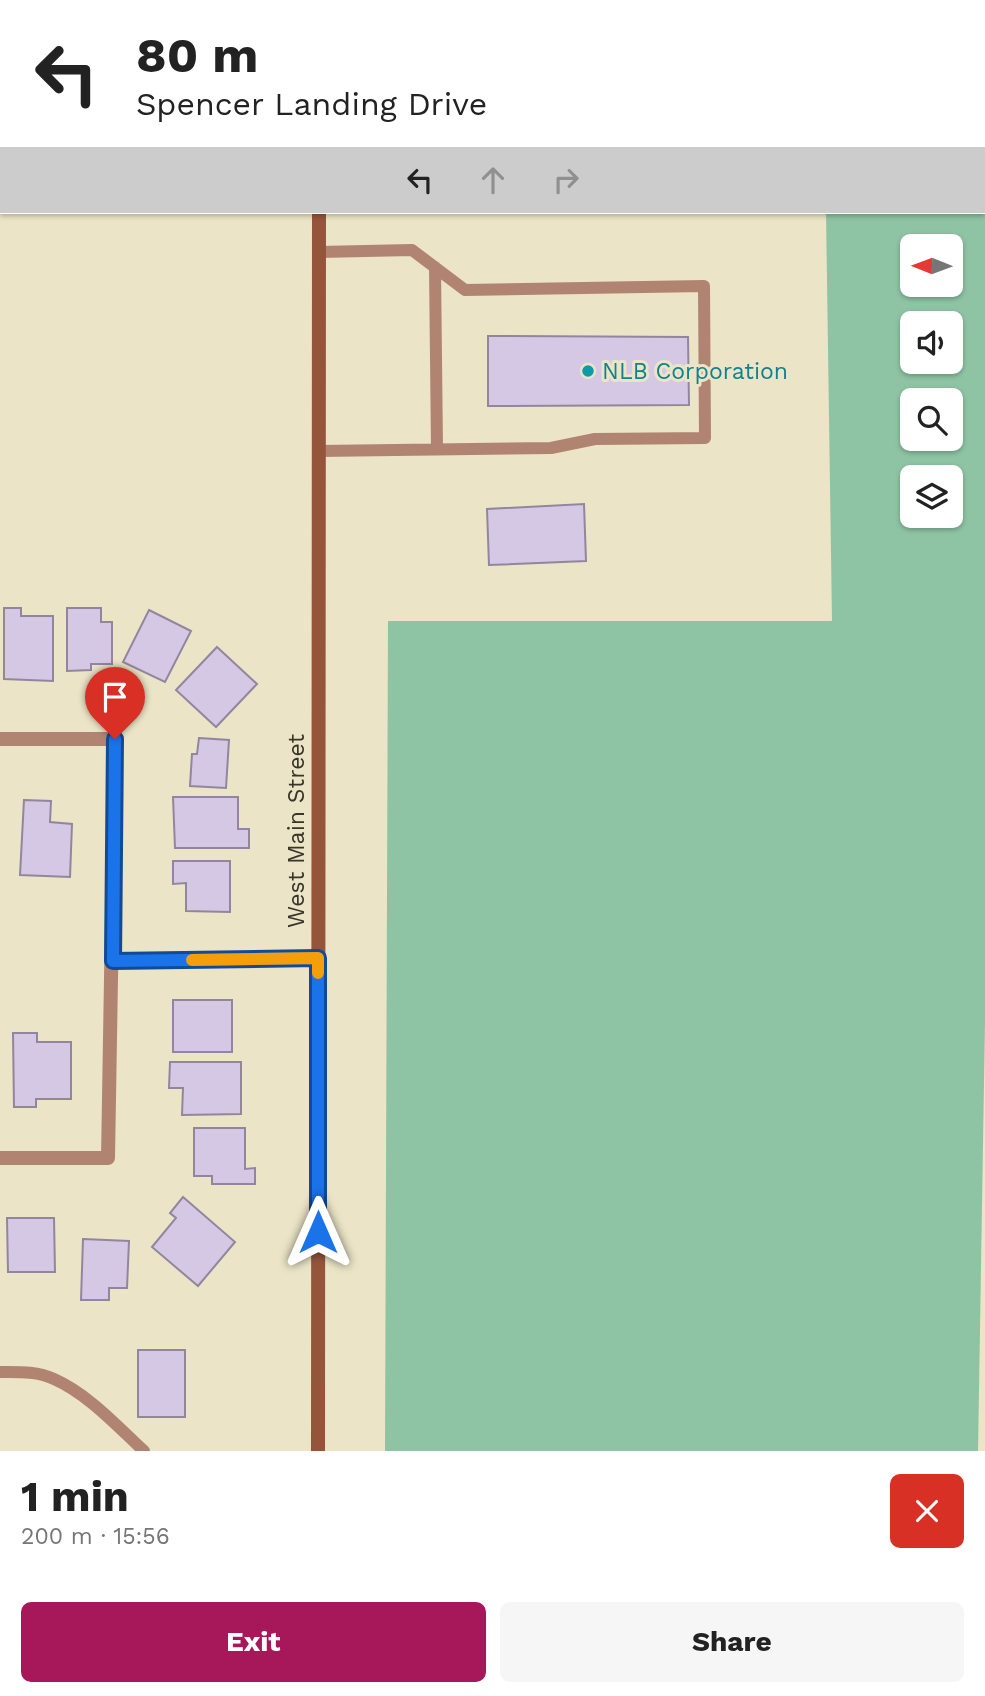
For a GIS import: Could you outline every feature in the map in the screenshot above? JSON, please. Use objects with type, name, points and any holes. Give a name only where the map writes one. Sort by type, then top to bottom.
[{"type":"main road","name":"West Main Street","points":[[318,1451],[319,214]]},
{"type":"street","points":[[0,739],[115,739],[108,1158],[0,1158]]},
{"type":"street","points":[[113,961],[318,958]]},
{"type":"lane","points":[[319,252],[412,250],[465,290],[704,286],[705,438],[595,439],[551,448],[319,451]]},
{"type":"lane","points":[[435,267],[437,449]]},
{"type":"lane","points":[[0,1372],[29,1372],[53,1378],[92,1405],[144,1451]]},
{"type":"green space","points":[[826,214],[985,214],[985,1022],[978,1451],[385,1451],[388,621],[832,621]]},
{"type":"building","name":"NLB Corporation","points":[[488,336],[688,337],[689,405],[488,406]]},
{"type":"building","points":[[584,504],[586,561],[489,565],[487,509]]},
{"type":"building","points":[[4,608],[21,608],[21,616],[53,616],[53,681],[4,679]]},
{"type":"building","points":[[67,608],[101,608],[101,622],[112,622],[112,664],[91,664],[91,670],[67,671]]},
{"type":"building","points":[[149,610],[191,631],[165,682],[123,662]]},
{"type":"building","points":[[217,647],[257,684],[216,727],[176,690]]},
{"type":"building","points":[[199,738],[229,740],[226,788],[190,786],[192,754],[197,754]]},
{"type":"building","points":[[173,797],[238,797],[238,829],[249,829],[249,848],[175,848]]},
{"type":"building","points":[[24,800],[51,801],[50,822],[72,824],[70,877],[20,875]]},
{"type":"building","points":[[173,861],[230,861],[230,912],[186,911],[186,883],[173,884]]},
{"type":"building","points":[[173,1000],[232,1000],[232,1052],[173,1052]]},
{"type":"building","points":[[13,1033],[37,1033],[37,1042],[71,1042],[71,1099],[36,1099],[36,1107],[14,1107]]},
{"type":"building","points":[[170,1062],[241,1062],[241,1114],[182,1115],[183,1088],[169,1088]]},
{"type":"building","points":[[194,1128],[245,1128],[245,1169],[255,1168],[255,1184],[212,1184],[212,1176],[194,1176]]},
{"type":"building","points":[[183,1197],[235,1242],[198,1286],[152,1247],[176,1218],[170,1213]]},
{"type":"building","points":[[7,1218],[54,1218],[55,1272],[8,1272]]},
{"type":"building","points":[[83,1239],[129,1241],[127,1288],[109,1288],[109,1300],[81,1300]]},
{"type":"building","points":[[138,1350],[185,1350],[185,1417],[138,1417]]},
{"type":"slow traffic","points":[[192,960],[318,958],[318,973]]},
{"type":"place","name":"NLB Corporation","points":[[588,371]]},
{"type":"route","points":[[115,739],[113,961],[318,958],[318,1232]]}]
